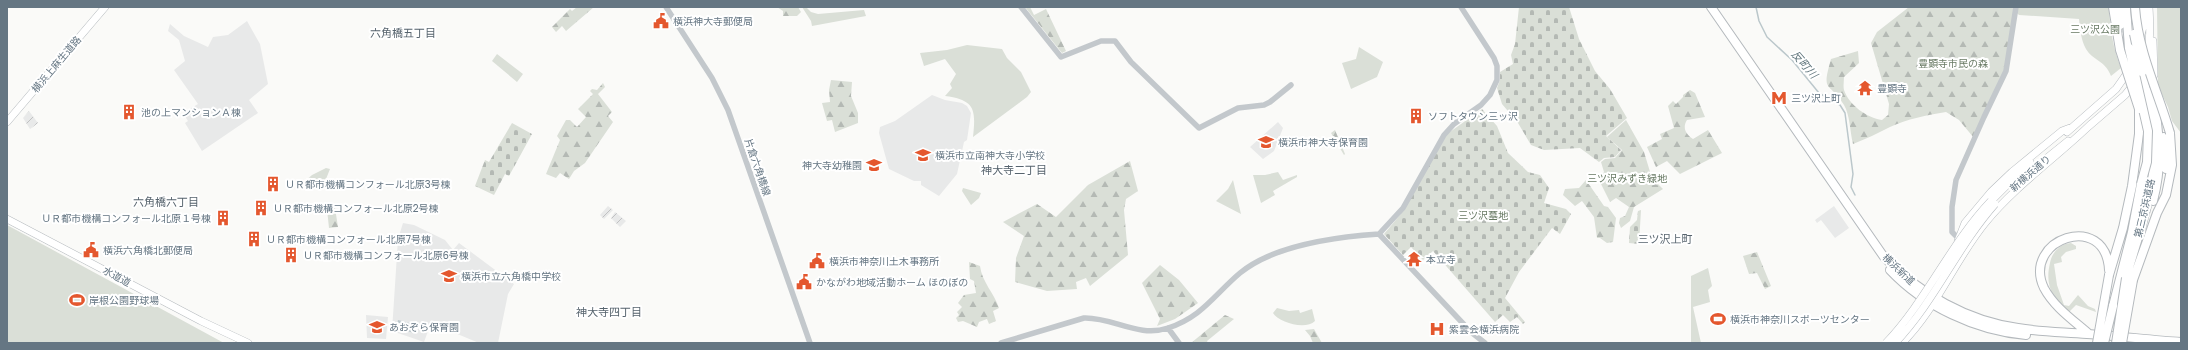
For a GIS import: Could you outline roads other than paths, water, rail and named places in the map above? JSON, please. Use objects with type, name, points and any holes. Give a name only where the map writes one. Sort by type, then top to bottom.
[{"type":"highway","name":"横浜新道","points":[[1706,7],[1870,246],[1901,281],[1935,303],[1992,329],[2016,334],[2135,343]]},
{"type":"highway","name":"横浜新道","points":[[1711,7],[1884,257],[1926,297]]},
{"type":"highway","name":"第三京浜道路","points":[[2113,7],[2120,50],[2129,76],[2143,132],[2144,152],[2139,199],[2116,343]]},
{"type":"highway","points":[[2120,7],[2120,25]]},
{"type":"highway","points":[[2126,7],[2129,48],[2148,131],[2148,154],[2141,184]]},
{"type":"highway","points":[[2097,343],[2109,275],[2123,228],[2132,186],[2140,124],[2140,75],[2131,7]]},
{"type":"highway","points":[[2122,343],[2126,278],[2166,194],[2172,156],[2170,133],[2149,72],[2135,7]]},
{"type":"highway","points":[[2133,61],[2140,75]]},
{"type":"highway","name":"第三京浜道路","points":[[2109,343],[2113,306],[2126,278],[2137,241],[2148,198],[2153,167],[2153,126],[2140,75]]},
{"type":"highway","points":[[2137,241],[2150,210],[2157,185],[2160,165],[2159,125],[2153,90],[2154,75]]},
{"type":"highway","points":[[2157,213],[2167,162],[2164,136],[2159,125]]},
{"type":"highway","points":[[2089,334],[2071,319],[2048,295],[2042,280],[2041,262],[2051,246],[2062,239],[2074,236],[2087,238],[2098,243],[2105,251],[2108,261],[2109,275]]},
{"type":"highway","name":"横浜新道","points":[[1935,303],[1990,322],[2018,328],[2181,342]]},
{"type":"highway","points":[[2104,343],[2113,306]]},
{"type":"main road","name":"横浜上麻生道路","points":[[7,122],[105,7]]},
{"type":"main road","name":"新横浜通り","points":[[1895,343],[1922,313],[1966,241],[1993,202],[2032,160],[2064,135],[2070,128],[2116,90],[2132,67],[2143,27],[2142,7]]},
{"type":"main road","name":"新横浜通り","points":[[1886,343],[1916,309],[1977,215],[2059,148],[2091,124],[2127,93],[2140,75],[2149,48],[2149,7]]},
{"type":"main road","points":[[2150,28],[2153,34],[2154,75]]},
{"type":"main road","points":[[1902,343],[1935,303],[1984,224],[2002,204],[2091,124]]},
{"type":"main road","points":[[1889,343],[1926,297],[1959,239],[1965,223],[1991,192],[2012,172],[2062,131],[2070,128]]},
{"type":"main road","name":"水道道","points":[[7,219],[201,321],[248,343]]},
{"type":"street","name":"片倉六角橋線","points":[[666,7],[712,78],[728,110],[810,343]]},
{"type":"street","points":[[1021,7],[1061,57],[1101,41],[1115,41],[1131,62],[1199,128],[1238,108],[1264,105],[1291,85]]},
{"type":"street","points":[[1001,343],[1084,318],[1093,318],[1138,330],[1168,328],[1193,316],[1208,305],[1240,274],[1261,260],[1316,242],[1379,234],[1403,208],[1444,135],[1454,124],[1487,99],[1497,80],[1497,66],[1494,58],[1461,7]]},
{"type":"street","points":[[1970,246],[1959,239],[1952,232],[1952,207],[1956,180],[2006,71],[2016,7]]},
{"type":"street","points":[[1379,234],[1470,332],[1485,343]]},
{"type":"street","points":[[1168,328],[1179,343]]},
{"type":"water","points":[[398,320],[417,325],[414,333],[396,328]]},
{"type":"waterway","name":"反町川","points":[[1756,7],[1759,21],[1767,37],[1792,60],[1819,93],[1840,105],[1845,113],[1853,174],[1851,187],[1855,195]]},
{"type":"tunnel","points":[[2120,25],[2128,55]]},
{"type":"place","name":"横浜神大寺郵便局","points":[[661,21]]},
{"type":"place","name":"豊顕寺","points":[[1865,88]]},
{"type":"place","name":"三ツ沢上町","points":[[1779,98]]},
{"type":"place","name":"池の上マンションＡ棟","points":[[129,112]]},
{"type":"place","name":"ソフトタウン三ッ沢","points":[[1416,116]]},
{"type":"place","name":"横浜市神大寺保育園","points":[[1266,142]]},
{"type":"place","name":"横浜市立南神大寺小学校","points":[[923,155]]},
{"type":"place","name":"神大寺幼稚園","points":[[874,165]]},
{"type":"place","name":"ＵＲ都市機構コンフォール北原3号棟","points":[[273,184]]},
{"type":"place","name":"ＵＲ都市機構コンフォール北原2号棟","points":[[261,208]]},
{"type":"place","name":"ＵＲ都市機構コンフォール北原１号棟","points":[[223,218]]},
{"type":"place","name":"ＵＲ都市機構コンフォール北原7号棟","points":[[254,239]]},
{"type":"place","name":"横浜六角橋北郵便局","points":[[91,250]]},
{"type":"place","name":"ＵＲ都市機構コンフォール北原6号棟","points":[[291,255]]},
{"type":"place","name":"本立寺","points":[[1414,259]]},
{"type":"place","name":"横浜市神奈川土木事務所","points":[[817,261]]},
{"type":"place","name":"横浜市立六角橋中学校","points":[[449,276]]},
{"type":"place","name":"かながわ地域活動ホーム ほのぼの","points":[[804,282]]},
{"type":"place","name":"岸根公園野球場","points":[[77,300]]},
{"type":"place","name":"横浜市神奈川スポーツセンター","points":[[1718,319]]},
{"type":"place","name":"あおぞら保育園","points":[[377,327]]},
{"type":"place","name":"紫雲会横浜病院","points":[[1437,329]]},
{"type":"district","name":"六角橋五丁目","points":[[403,32]]},
{"type":"district","name":"神大寺二丁目","points":[[1014,169]]},
{"type":"district","name":"六角橋六丁目","points":[[166,201]]},
{"type":"district","name":"三ツ沢上町","points":[[1665,238]]},
{"type":"district","name":"神大寺四丁目","points":[[609,311]]},
{"type":"park label","name":"三ツ沢公園","points":[[2095,29]]},
{"type":"park label","name":"豊顕寺市民の森","points":[[1953,63]]},
{"type":"park label","name":"三ツ沢みずき緑地","points":[[1627,178]]},
{"type":"park label","name":"三ツ沢墓地","points":[[1483,215]]}]
